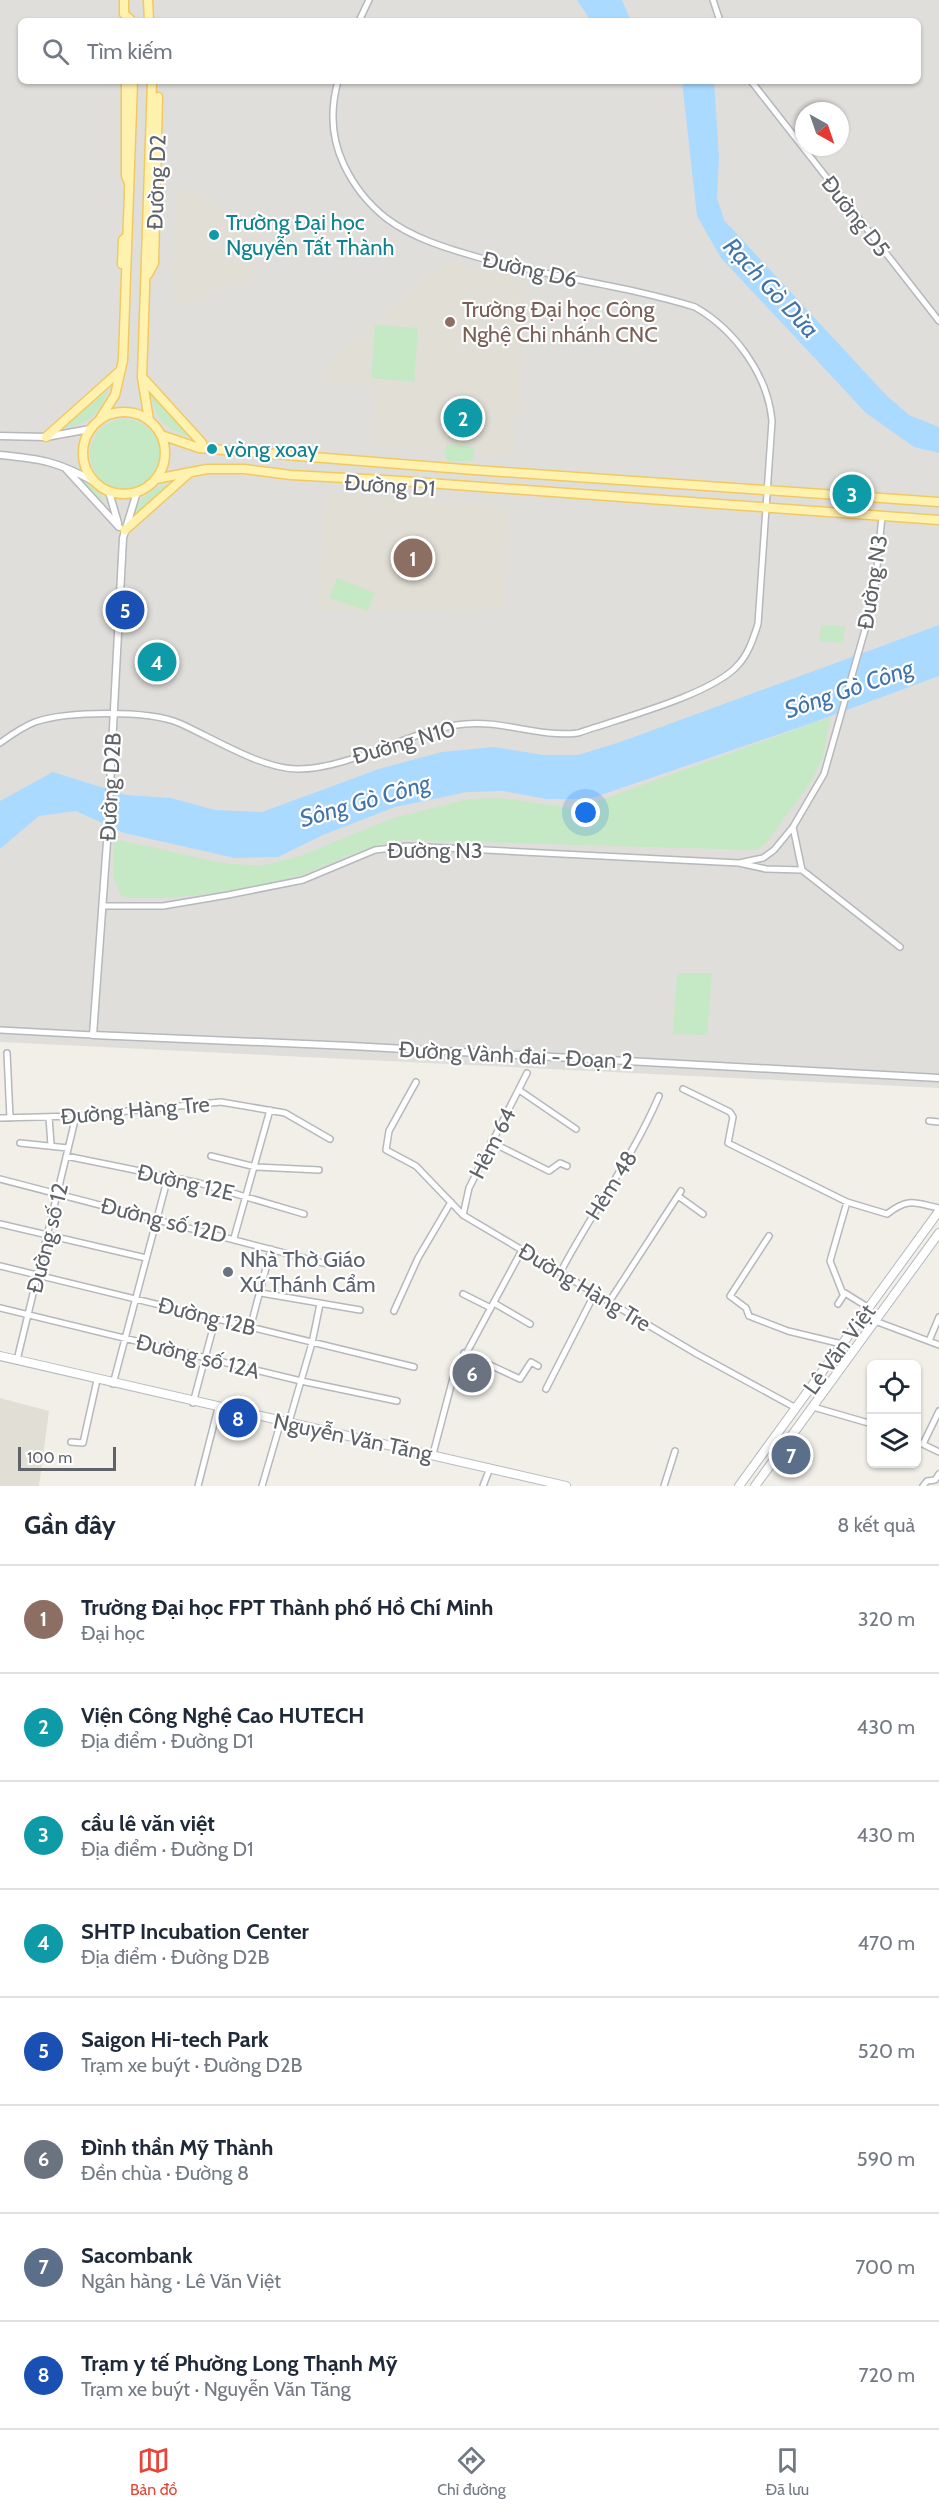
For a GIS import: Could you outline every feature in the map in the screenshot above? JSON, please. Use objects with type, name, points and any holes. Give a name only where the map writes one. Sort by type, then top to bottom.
[{"type":"main road","points":[[124,0],[124,14],[128,18]]},
{"type":"main road","points":[[129,0],[130,18]]},
{"type":"main road","points":[[148,0],[148,18]]},
{"type":"main road","points":[[148,18],[154,0]]},
{"type":"main road","name":"Đường D2","points":[[126,84],[126,176],[131,186]]},
{"type":"main road","name":"Đường D2","points":[[100,419],[115,395],[121,370],[129,234],[133,84]]},
{"type":"main road","name":"Đường D2","points":[[148,420],[142,377],[153,86]]},
{"type":"main road","points":[[46,437],[121,370]]},
{"type":"main road","points":[[142,377],[202,443]]},
{"type":"main road","points":[[124,412],[148,420],[161,435],[165,458],[156,479],[137,492],[128,495],[109,492],[93,481],[83,461],[85,439],[90,429],[100,419],[124,412]]},
{"type":"main road","name":"Đường D1","points":[[161,435],[190,445],[324,458],[939,502]]},
{"type":"main road","points":[[190,445],[202,443]]},
{"type":"main road","name":"Đường D1","points":[[202,443],[315,453],[324,458]]},
{"type":"main road","name":"Đường D1","points":[[156,479],[191,471],[244,469],[291,475],[523,489],[939,520]]},
{"type":"main road","points":[[122,532],[191,471]]},
{"type":"main road","points":[[523,489],[524,473]]},
{"type":"main road","name":"Đường D1","points":[[798,492],[808,487],[939,497]]},
{"type":"main road","name":"Lê Văn Việt","points":[[739,1486],[939,1209]]},
{"type":"main road","name":"Lê Văn Việt","points":[[755,1486],[939,1233]]},
{"type":"main road","name":"Nguyễn Văn Tăng","points":[[0,1356],[193,1403],[433,1454],[566,1486]]},
{"type":"main road","points":[[796,1408],[813,1407]]},
{"type":"street","points":[[360,18],[369,0]]},
{"type":"street","points":[[713,0],[719,18]]},
{"type":"street","name":"Đường D6","points":[[338,84],[332,121],[335,147],[349,177],[364,199],[387,219],[446,248],[503,264],[670,299],[695,307],[720,324],[755,368],[768,395],[772,422],[765,490]]},
{"type":"street","name":"Đường D5","points":[[753,84],[939,321]]},
{"type":"street","points":[[0,436],[46,437],[90,429]]},
{"type":"street","points":[[0,455],[46,459],[62,464],[93,481]]},
{"type":"street","points":[[62,464],[122,532]]},
{"type":"street","name":"Đường N10","points":[[0,743],[33,723],[53,717],[114,715],[164,718],[271,765],[297,769],[321,766],[462,724],[491,724],[556,735],[578,733],[709,687],[729,675],[740,664],[749,651],[758,624],[765,490]]},
{"type":"street","name":"Đường D2B","points":[[109,492],[122,532]]},
{"type":"street","name":"Đường D2B","points":[[93,1035],[107,842],[122,532],[137,492]]},
{"type":"street","name":"Đường N3","points":[[739,863],[763,858],[774,850],[793,827],[824,774],[874,598],[882,516]]},
{"type":"street","points":[[793,827],[802,870],[900,946]]},
{"type":"street","name":"Đường N3","points":[[103,906],[163,906],[249,891],[324,874],[375,850],[407,846],[739,863],[766,869],[802,870]]},
{"type":"street","points":[[0,1030],[93,1035]]},
{"type":"street","name":"Đường Vành đai - Đoạn 2","points":[[93,1035],[351,1046],[939,1077]]},
{"type":"street","points":[[7,1053],[10,1118]]},
{"type":"street","name":"Hẻm 64","points":[[463,1215],[469,1188],[527,1073]]},
{"type":"street","name":"Đường Hàng Tre","points":[[416,1082],[389,1131],[386,1150],[416,1166],[463,1215],[609,1302],[796,1408]]},
{"type":"street","points":[[683,1089],[730,1112],[733,1117],[728,1143],[847,1202],[887,1214],[900,1204],[914,1201],[939,1209]]},
{"type":"street","points":[[519,1090],[576,1128]]},
{"type":"street","name":"Hẻm 48","points":[[560,1273],[582,1231],[634,1148],[659,1096]]},
{"type":"street","name":"Đường Hàng Tre","points":[[0,1118],[76,1116],[220,1102],[285,1113],[330,1139]]},
{"type":"street","points":[[234,1238],[248,1197],[270,1110]]},
{"type":"street","name":"Đường số 12","points":[[16,1360],[76,1116]]},
{"type":"street","points":[[49,1117],[51,1145]]},
{"type":"street","points":[[928,1120],[939,1122]]},
{"type":"street","points":[[491,1142],[549,1171],[560,1163],[567,1166]]},
{"type":"street","points":[[20,1143],[68,1148]]},
{"type":"street","points":[[211,1155],[256,1167],[319,1170]]},
{"type":"street","name":"Đường 12E","points":[[66,1156],[168,1177],[304,1214]]},
{"type":"street","points":[[113,1384],[168,1177]]},
{"type":"street","name":"Đường số 12D","points":[[0,1179],[327,1264]]},
{"type":"street","points":[[609,1302],[679,1194],[703,1214]]},
{"type":"street","points":[[394,1311],[418,1258],[451,1202]]},
{"type":"street","points":[[847,1202],[830,1262],[843,1294],[869,1308]]},
{"type":"street","points":[[0,1224],[146,1258]]},
{"type":"street","points":[[769,1236],[730,1296],[746,1308],[749,1316],[788,1331],[842,1344]]},
{"type":"street","points":[[251,1325],[272,1248]]},
{"type":"street","points":[[433,1454],[453,1378],[464,1353],[522,1250]]},
{"type":"street","name":"Đường 12B","points":[[0,1266],[251,1325],[312,1343],[414,1367]]},
{"type":"street","points":[[261,1293],[360,1310]]},
{"type":"street","points":[[546,1389],[595,1293]]},
{"type":"street","points":[[463,1294],[530,1324]]},
{"type":"street","points":[[838,1304],[843,1294]]},
{"type":"street","points":[[262,1486],[301,1381],[320,1304]]},
{"type":"street","name":"Đường số 12A","points":[[0,1308],[301,1381],[397,1401]]},
{"type":"street","points":[[193,1403],[216,1317]]},
{"type":"street","points":[[929,1341],[939,1317]]},
{"type":"street","points":[[875,1321],[939,1345]]},
{"type":"street","points":[[464,1353],[520,1379],[531,1362],[538,1366]]},
{"type":"street","points":[[71,1442],[83,1443],[97,1380]]},
{"type":"street","points":[[813,1407],[867,1423]]},
{"type":"street","points":[[198,1486],[218,1408]]},
{"type":"street","points":[[921,1441],[939,1410]]},
{"type":"street","points":[[921,1443],[939,1452]]},
{"type":"street","points":[[664,1486],[675,1451]]},
{"type":"street","points":[[483,1486],[490,1468]]},
{"type":"street","points":[[923,1486],[927,1481],[935,1480],[939,1474]]},
{"type":"shaded area","points":[[0,0],[939,0],[939,1088],[0,1042]]},
{"type":"shaded area","points":[[177,183],[260,230],[253,277],[189,304],[171,301]]},
{"type":"shaded area","name":"Trường Đại học Công Nghệ Chi nhánh CNC","points":[[447,261],[527,281],[514,456],[373,448],[376,387],[330,383],[324,374],[328,363]]},
{"type":"shaded area","points":[[326,493],[508,506],[502,610],[317,612]]},
{"type":"shaded area","points":[[0,1398],[49,1411],[39,1486],[0,1486]]},
{"type":"green space","points":[[375,325],[418,328],[414,382],[371,378]]},
{"type":"green space","points":[[108,390],[97,412],[78,425],[62,429]]},
{"type":"green space","points":[[149,391],[189,437],[162,421]]},
{"type":"green space","points":[[125,419],[144,425],[154,435],[160,454],[154,473],[144,483],[125,489],[106,483],[96,473],[90,454],[96,435],[106,425]]},
{"type":"green space","points":[[447,445],[475,449],[473,461],[447,461],[444,451]]},
{"type":"green space","points":[[77,477],[98,490],[107,510]]},
{"type":"green space","points":[[175,482],[130,521],[137,506],[146,495],[152,490]]},
{"type":"green space","points":[[337,578],[375,593],[368,611],[329,598]]},
{"type":"green space","points":[[821,625],[845,627],[843,643],[819,641]]},
{"type":"green space","points":[[830,717],[823,757],[812,780],[767,842],[757,850],[407,840],[366,849],[287,879],[212,893],[158,898],[121,896],[113,876],[114,839],[221,863],[262,866],[303,855],[390,819],[469,799],[501,798],[571,808],[590,804]]},
{"type":"green space","points":[[677,973],[712,973],[707,1035],[673,1034]]},
{"type":"water","points":[[577,0],[622,0],[630,18],[589,18]]},
{"type":"water","name":"Rạch Gò Dừa","points":[[682,84],[714,84],[719,158],[717,198],[724,220],[887,396],[909,415],[939,427],[939,453],[914,447],[866,413],[721,258],[697,216]]},
{"type":"water","name":"Sông Gò Công","points":[[939,625],[939,676],[809,724],[589,799],[546,799],[503,791],[467,792],[395,807],[323,835],[278,857],[235,858],[124,833],[76,811],[39,816],[0,849],[0,801],[53,772],[126,795],[171,798],[215,810],[262,812],[379,769],[442,752],[494,747],[543,755],[578,755],[623,741]]},
{"type":"place","name":"Trường Đại học Nguyễn Tất Thành","points":[[214,235]]},
{"type":"place","name":"Trường Đại học Công Nghệ Chi nhánh CNC","points":[[450,322]]},
{"type":"place","name":"Viện Công Nghệ Cao HUTECH","points":[[463,418]]},
{"type":"place","name":"vòng xoay","points":[[212,449]]},
{"type":"place","name":"cầu lê văn việt","points":[[852,494]]},
{"type":"place","name":"Trường Đại học FPT Thành phố Hồ Chí Minh","points":[[413,558]]},
{"type":"place","name":"Saigon Hi-tech Park","points":[[125,610]]},
{"type":"place","name":"SHTP Incubation Center","points":[[157,662]]},
{"type":"place","name":"Nhà Thờ Giáo Xứ Thánh Cẩm","points":[[228,1272]]},
{"type":"place","name":"Đình thần Mỹ Thành","points":[[472,1373]]},
{"type":"place","name":"Trạm y tế Phường Long Thạnh Mỹ","points":[[238,1418]]},
{"type":"place","name":"Sacombank","points":[[791,1455]]}]
